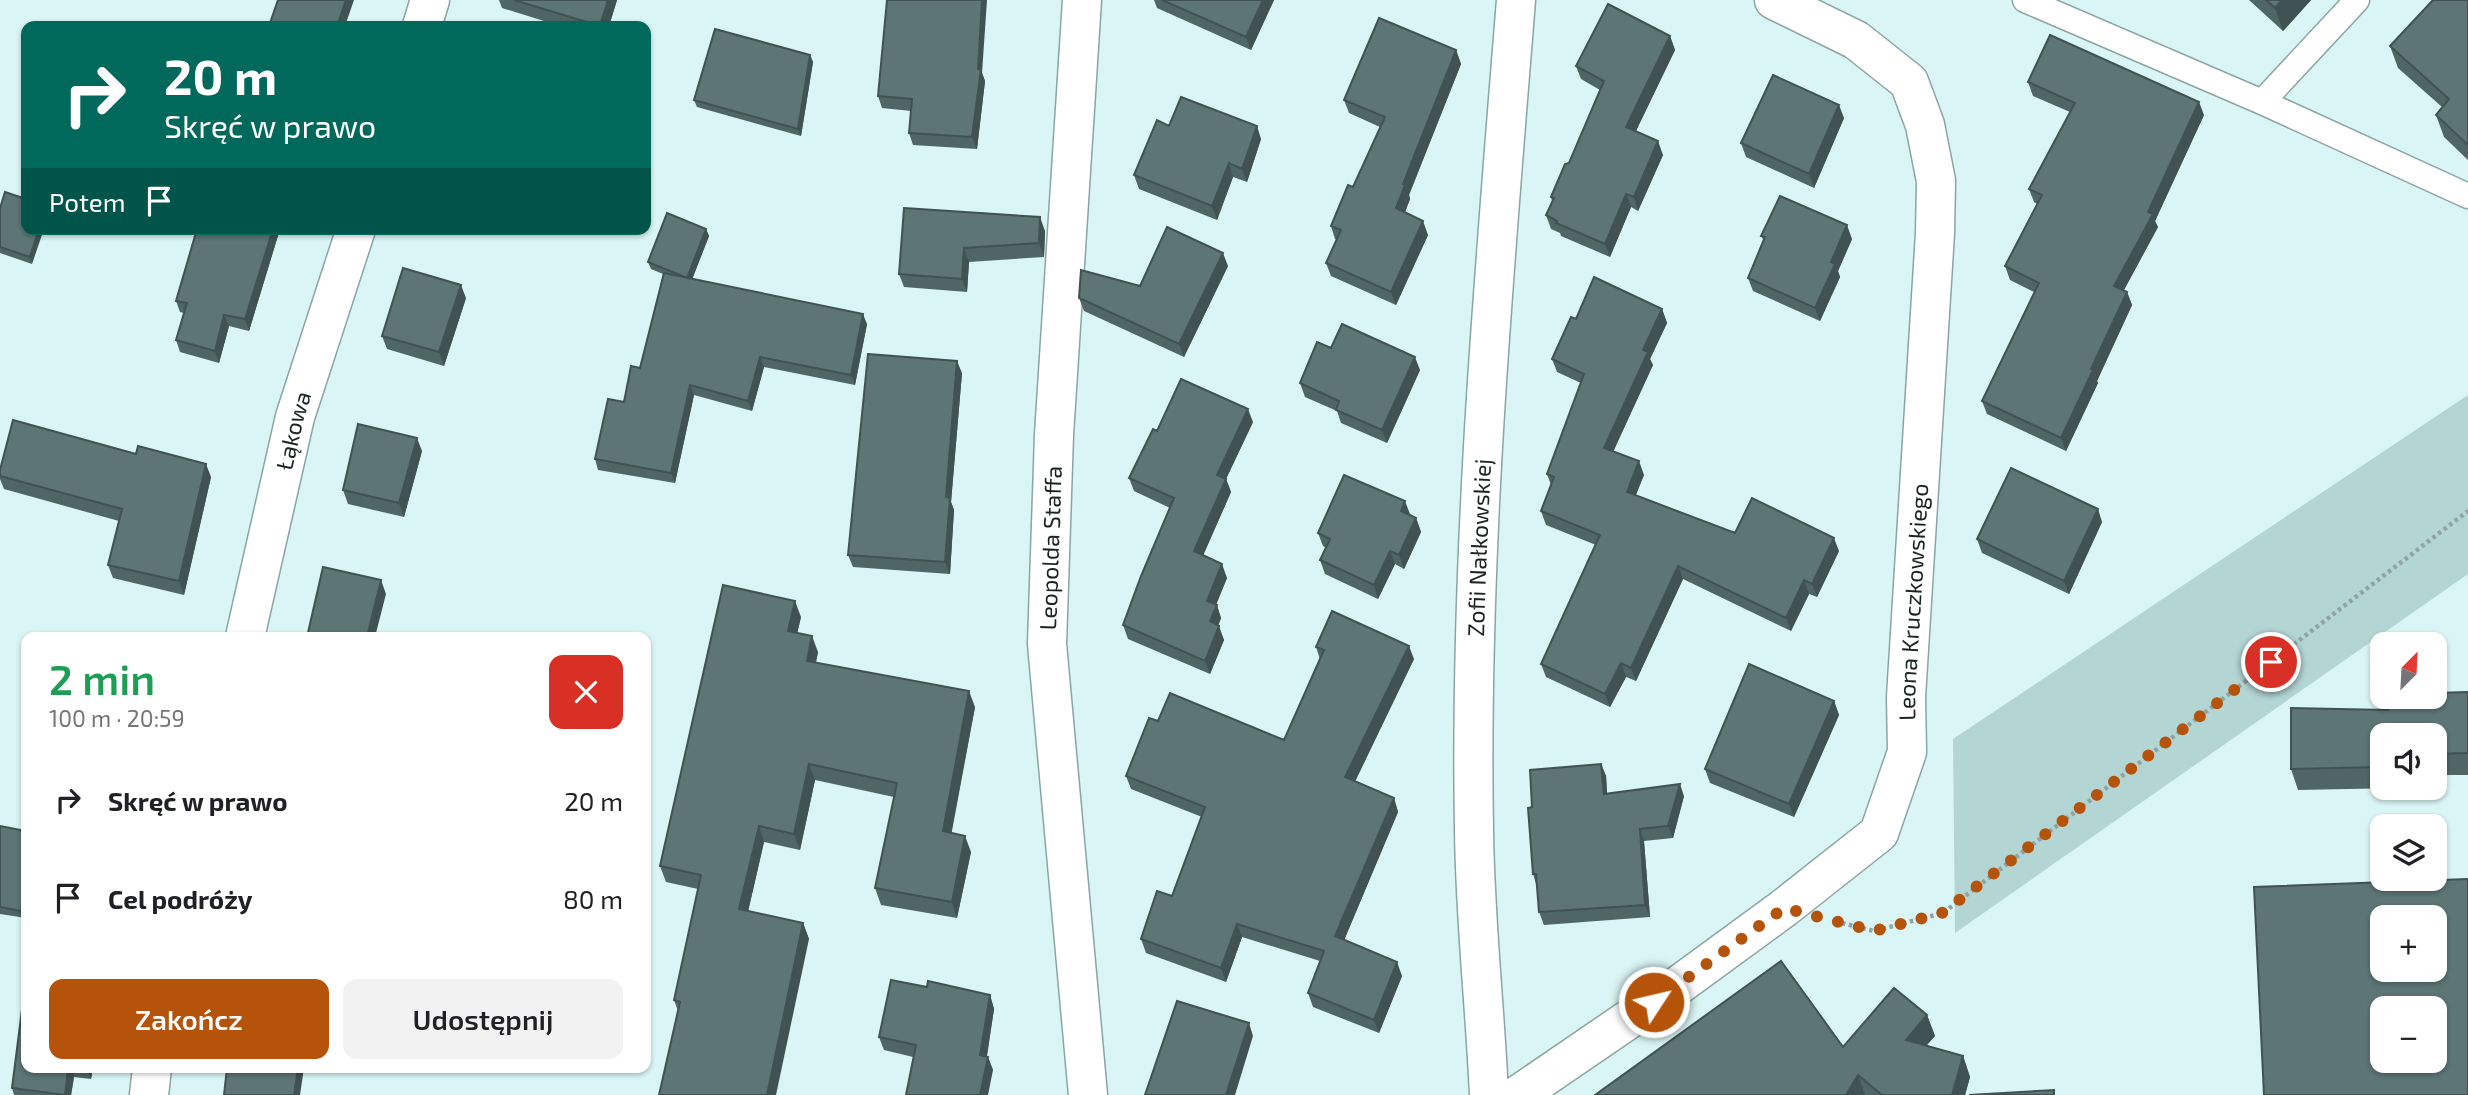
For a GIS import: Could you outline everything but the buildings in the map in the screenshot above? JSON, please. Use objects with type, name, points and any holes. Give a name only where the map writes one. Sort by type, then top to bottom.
[{"type":"street","points":[[424,21],[430,0]]},
{"type":"street","name":"Leopolda Staffa","points":[[1082,0],[1054,435],[1047,644],[1088,1095]]},
{"type":"street","name":"Zofii Nałkowskiej","points":[[1489,1095],[1474,832],[1476,584],[1489,336],[1516,0]]},
{"type":"street","name":"Leona Kruczkowskiego","points":[[1518,1095],[1676,987],[1784,908],[1879,833],[1907,752],[1906,697],[1936,181],[1925,125],[1909,82],[1856,40],[1774,0]]},
{"type":"street","name":"Łąkowa","points":[[246,632],[295,417],[354,235]]},
{"type":"street","points":[[149,1095],[151,1073]]},
{"type":"lane","points":[[2025,0],[2262,102],[2468,196]]},
{"type":"lane","points":[[2262,102],[2357,0]]},
{"type":"path","points":[[1784,908],[1874,931],[1942,913],[2468,511]]},
{"type":"shaded area","points":[[2468,395],[2468,574],[2385,632],[2370,632],[2370,643],[1955,933],[1953,739]]},
{"type":"route","points":[[1654,1002],[1784,908],[1874,931],[1942,913],[2271,662]]}]
